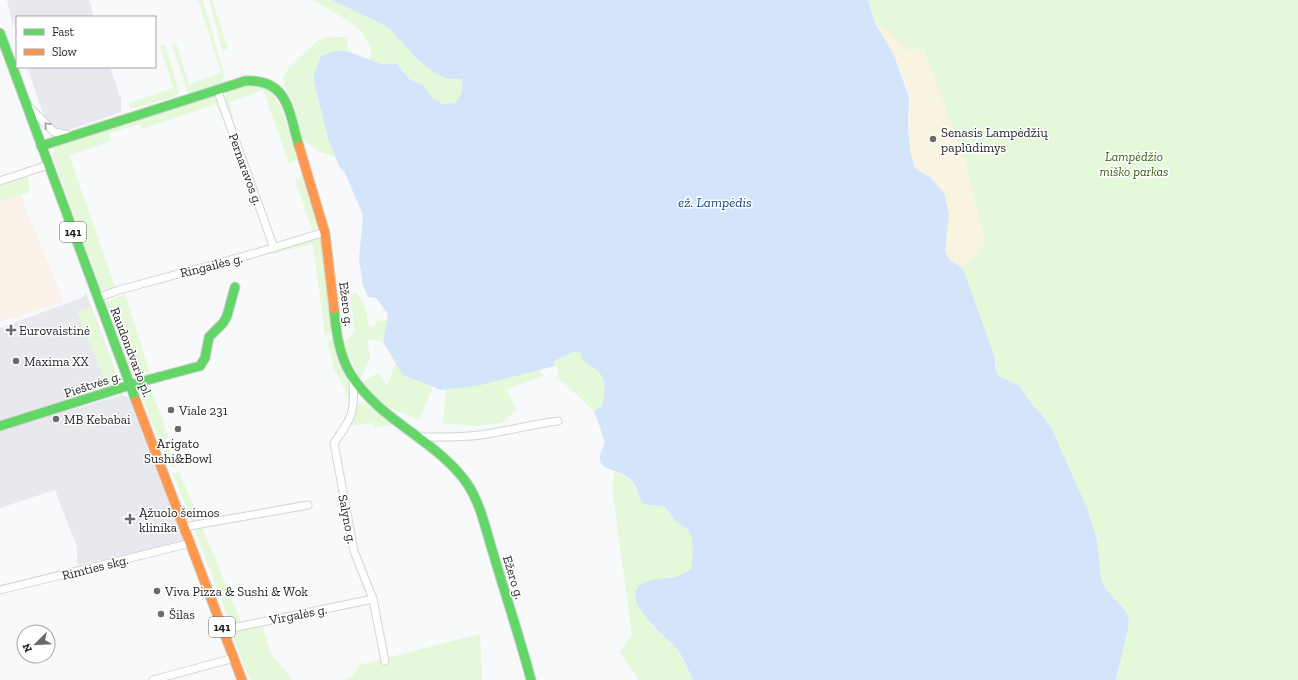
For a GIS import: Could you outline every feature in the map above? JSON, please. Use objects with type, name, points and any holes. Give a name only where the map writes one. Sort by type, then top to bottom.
[{"type":"street","name":"Raudondvario pl.","points":[[0,33],[97,298],[242,680]]},
{"type":"street","name":"Ežero g.","points":[[41,146],[217,89],[254,80],[272,85],[278,90],[288,109],[325,232],[341,351],[353,380],[373,402],[419,437],[456,470],[473,495],[488,537],[531,680]]},
{"type":"street","name":"Pernaravos g.","points":[[217,89],[274,248]]},
{"type":"street","name":"Ežero g.","points":[[25,104],[54,132],[73,135]]},
{"type":"street","points":[[0,181],[48,165]]},
{"type":"street","name":"Ringailės g.","points":[[97,298],[150,281],[274,248],[325,232]]},
{"type":"street","name":"Pieštvės g.","points":[[0,426],[130,385],[200,366],[205,358],[209,337],[223,324],[227,316],[235,287]]},
{"type":"street","name":"Salyno g.","points":[[353,380],[354,404],[351,418],[334,443],[354,551],[373,599],[385,661]]},
{"type":"street","points":[[419,437],[450,438],[487,434],[528,425],[558,422]]},
{"type":"street","points":[[184,527],[308,505]]},
{"type":"street","name":"Rimties skg.","points":[[0,590],[191,544]]},
{"type":"street","name":"Virgalės g.","points":[[224,630],[373,599]]},
{"type":"street","points":[[153,680],[234,658]]},
{"type":"shaded area","points":[[7,0],[89,0],[94,16],[16,16],[16,28],[12,23]]},
{"type":"shaded area","points":[[27,68],[110,68],[121,99],[121,112],[66,131],[58,131],[45,119]]},
{"type":"shaded area","points":[[20,195],[64,302],[0,322],[0,201]]},
{"type":"shaded area","points":[[86,293],[119,381],[118,384],[0,423],[0,328],[83,297]]},
{"type":"shaded area","points":[[121,395],[128,397],[185,543],[77,565],[77,547],[55,490],[0,508],[0,431]]},
{"type":"green space","points":[[198,0],[203,0],[224,74],[222,83],[189,93],[186,89],[172,45],[176,43],[189,84],[221,73]]},
{"type":"green space","points":[[209,0],[212,0],[228,49],[222,50]]},
{"type":"green space","points":[[313,0],[332,0],[388,27],[417,59],[447,79],[461,79],[462,92],[455,103],[443,104],[432,98],[423,85],[409,79],[397,64],[381,64],[370,60],[370,47],[367,39],[361,32],[346,19]]},
{"type":"green space","name":"Lampėdžio miško parkas","points":[[868,0],[1298,0],[1298,680],[1116,680],[1119,672],[1123,608],[1105,588],[1101,579],[1097,540],[1087,508],[1052,429],[1030,402],[1020,386],[999,376],[995,368],[995,358],[963,268],[985,242],[966,165],[924,49],[906,50],[896,38],[875,23]]},
{"type":"green space","points":[[348,37],[347,51],[336,51],[313,77],[328,139],[336,157],[317,151],[302,137],[292,100],[284,85],[283,79],[288,69],[316,42],[323,38]]},
{"type":"green space","points":[[165,45],[179,90],[177,96],[131,109],[128,103],[173,88],[160,46]]},
{"type":"green space","points":[[245,85],[263,86],[269,90],[275,98],[285,119],[297,160],[289,164],[263,90],[229,102],[233,117],[231,118],[225,100],[226,91]]},
{"type":"green space","points":[[214,95],[219,99],[229,127],[227,128],[216,104],[142,129],[140,124],[109,133],[111,141],[69,155],[114,284],[113,289],[103,290],[100,287],[53,157],[54,149],[58,146]]},
{"type":"green space","points":[[28,176],[30,192],[0,201],[0,185]]},
{"type":"green space","points":[[302,176],[317,225],[313,232],[295,179]]},
{"type":"green space","points":[[318,238],[321,239],[332,332],[325,335],[313,244],[258,257]]},
{"type":"green space","points":[[356,293],[362,300],[365,308],[368,325],[374,327],[377,321],[387,320],[383,341],[367,339],[370,359],[360,379],[346,349],[345,341],[355,332],[351,295]]},
{"type":"green space","points":[[125,294],[150,373],[134,378],[106,302]]},
{"type":"green space","points":[[91,308],[119,381],[118,384],[64,401],[64,399],[99,385],[97,379],[103,377],[77,311]]},
{"type":"green space","points":[[327,339],[333,339],[337,358],[350,387],[351,402],[348,403],[348,397],[336,371],[334,371]]},
{"type":"green space","points":[[573,352],[581,353],[582,360],[596,369],[603,378],[605,389],[602,406],[594,411],[563,382],[556,378],[559,371],[553,361]]},
{"type":"green space","points":[[396,363],[403,375],[433,387],[419,420],[383,405],[364,383],[366,380],[378,373],[387,385]]},
{"type":"green space","points":[[539,369],[543,376],[506,390],[517,409],[502,423],[475,426],[443,423],[446,389],[477,386]]},
{"type":"green space","points":[[149,382],[169,438],[165,439],[176,467],[169,466],[138,387]]},
{"type":"green space","points":[[365,403],[393,425],[374,427],[373,423],[349,426],[359,404]]},
{"type":"green space","points":[[615,471],[631,480],[643,504],[665,507],[675,521],[688,529],[692,539],[693,552],[691,569],[680,576],[649,581],[648,622],[676,648],[693,680],[639,680],[620,652],[632,635],[612,487]]},
{"type":"green space","points":[[179,472],[241,621],[231,625],[173,474]]},
{"type":"green space","points":[[262,624],[270,652],[293,680],[250,680],[232,634],[239,629]]},
{"type":"green space","points":[[480,634],[482,680],[345,680],[353,675],[359,665]]},
{"type":"sand","name":"Senasis Lampėdžių paplūdimys","points":[[875,23],[896,38],[906,50],[924,49],[966,165],[985,242],[963,268],[950,260],[945,252],[948,228],[930,177],[918,171],[912,163],[909,144],[909,95],[899,66]]},
{"type":"water","name":"ež. Lampėdis","points":[[332,0],[868,0],[875,23],[894,55],[909,97],[908,128],[910,150],[914,166],[918,171],[930,177],[944,193],[949,213],[945,252],[950,260],[963,268],[995,358],[995,368],[999,376],[1020,386],[1030,402],[1052,429],[1087,508],[1097,540],[1101,579],[1105,588],[1123,608],[1128,616],[1129,624],[1116,680],[693,680],[678,651],[654,627],[639,608],[635,598],[636,590],[642,584],[654,580],[677,576],[691,569],[693,552],[692,539],[688,529],[675,521],[665,507],[643,504],[636,487],[630,479],[601,464],[601,452],[605,442],[594,411],[602,406],[605,389],[603,378],[596,369],[582,360],[581,353],[573,352],[554,361],[555,366],[477,386],[441,390],[403,375],[383,342],[388,314],[376,298],[368,297],[363,285],[359,259],[363,215],[345,173],[339,166],[328,139],[313,77],[321,56],[336,51],[347,51],[381,64],[397,64],[409,79],[423,85],[432,98],[443,104],[455,103],[462,91],[462,83],[461,79],[447,79],[435,73],[417,59],[388,27]]},
{"type":"traffic: fast","points":[[0,33],[136,401]]},
{"type":"traffic: fast","points":[[41,146],[245,81],[260,82],[271,85],[279,92],[285,100],[299,146]]},
{"type":"traffic: fast","points":[[0,426],[140,382],[200,366],[205,358],[209,337],[223,323],[227,316],[235,287]]},
{"type":"traffic: fast","points":[[334,309],[337,334],[343,358],[350,373],[376,404],[439,453],[466,482],[476,499],[531,680]]},
{"type":"traffic: slow","points":[[299,146],[325,233],[334,309]]},
{"type":"traffic: slow","points":[[136,401],[242,680]]},
{"type":"place","name":"Senasis Lampėdžių paplūdimys","points":[[933,139]]},
{"type":"place","name":"Eurovaistinė","points":[[11,330]]},
{"type":"place","name":"Maxima XX","points":[[16,361]]},
{"type":"place","name":"Viale 231","points":[[171,410]]},
{"type":"place","name":"MB Kebabai","points":[[56,419]]},
{"type":"place","name":"Arigato Sushi&Bowl","points":[[178,429]]},
{"type":"place","name":"Ąžuolo šeimos klinika","points":[[130,519]]},
{"type":"place","name":"Viva Pizza & Sushi & Wok","points":[[157,591]]},
{"type":"place","name":"Šilas","points":[[161,614]]}]
